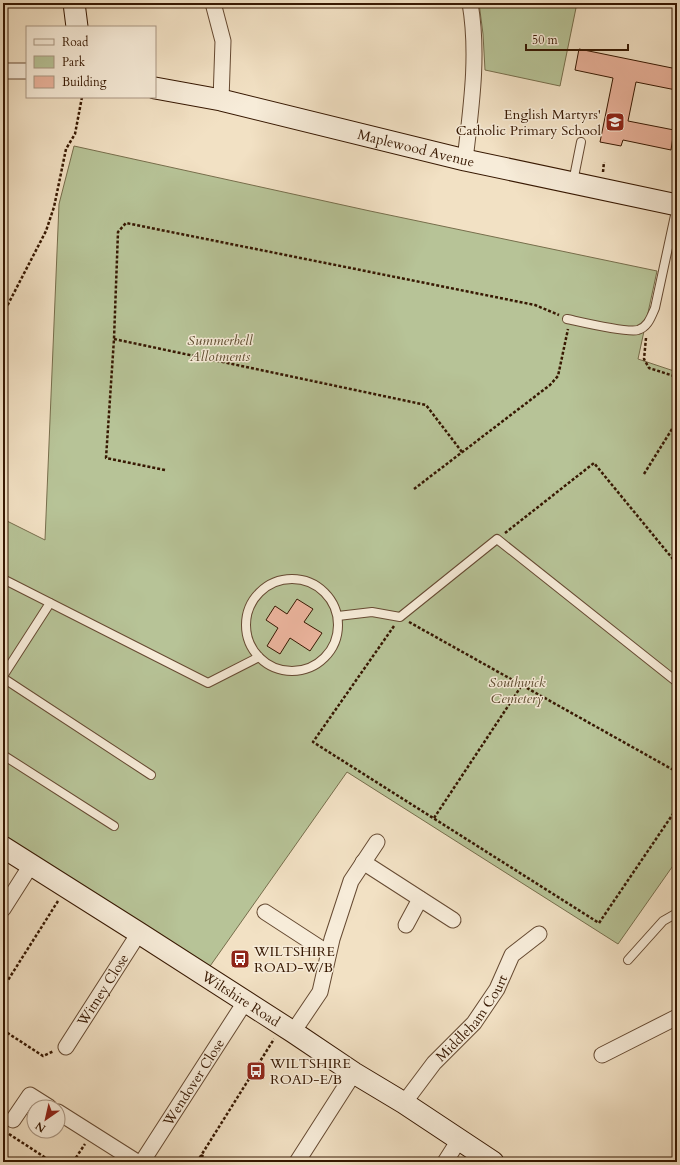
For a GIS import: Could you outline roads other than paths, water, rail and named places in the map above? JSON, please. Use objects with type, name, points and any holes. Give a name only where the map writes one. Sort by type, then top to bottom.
[{"type":"street","points":[[74,3],[77,26]]},
{"type":"street","points":[[213,3],[223,41],[221,100]]},
{"type":"street","points":[[465,160],[474,75],[474,40],[470,3]]},
{"type":"street","points":[[3,71],[26,71]]},
{"type":"street","name":"Maplewood Avenue","points":[[156,88],[221,100],[465,160],[677,205]]},
{"type":"street","points":[[288,1029],[320,992],[328,953],[350,881],[377,842]]},
{"type":"street","name":"Wiltshire Road","points":[[3,848],[139,933],[486,1157]]},
{"type":"street","points":[[363,862],[453,920]]},
{"type":"street","points":[[3,908],[31,865]]},
{"type":"street","points":[[406,925],[420,899]]},
{"type":"street","points":[[266,912],[328,953]]},
{"type":"street","name":"Witney Close","points":[[66,1047],[139,933]]},
{"type":"street","name":"Middleham Court","points":[[404,1103],[434,1063],[474,1023],[497,989],[512,954],[539,934]]},
{"type":"street","name":"Wendover Close","points":[[142,1162],[245,1002]]},
{"type":"street","points":[[602,1055],[677,1017]]},
{"type":"street","points":[[297,1162],[354,1073]]},
{"type":"street","points":[[27,1099],[30,1095],[37,1099]]},
{"type":"street","points":[[8,1125],[26,1100]]},
{"type":"street","points":[[66,1117],[136,1162]]},
{"type":"street","points":[[445,1162],[459,1140]]},
{"type":"lane","points":[[573,183],[581,142]]},
{"type":"lane","points":[[569,319],[626,330],[638,330],[648,324],[655,308],[677,205]]},
{"type":"lane","points":[[338,616],[372,612],[400,617],[498,539],[677,682]]},
{"type":"lane","points":[[293,578],[309,581],[322,589],[332,601],[338,616],[339,630],[334,645],[326,657],[314,666],[300,670],[286,670],[272,666],[259,657],[250,644],[246,629],[247,614],[254,599],[264,588],[278,581],[293,578]]},
{"type":"lane","points":[[3,579],[208,683],[259,657]]},
{"type":"lane","points":[[50,603],[3,677],[151,775]]},
{"type":"lane","points":[[3,755],[114,826]]},
{"type":"lane","points":[[628,960],[663,921],[677,913]]},
{"type":"place","name":"English Martyrs' Catholic Primary School","points":[[615,122]]},
{"type":"place","name":"WILTSHIRE ROAD-W/B","points":[[240,959]]},
{"type":"place","name":"WILTSHIRE ROAD-E/B","points":[[256,1071]]},
{"type":"park label","name":"Summerbell Allotments","points":[[220,348]]},
{"type":"park label","name":"Southwick Cemetery","points":[[517,690]]}]
